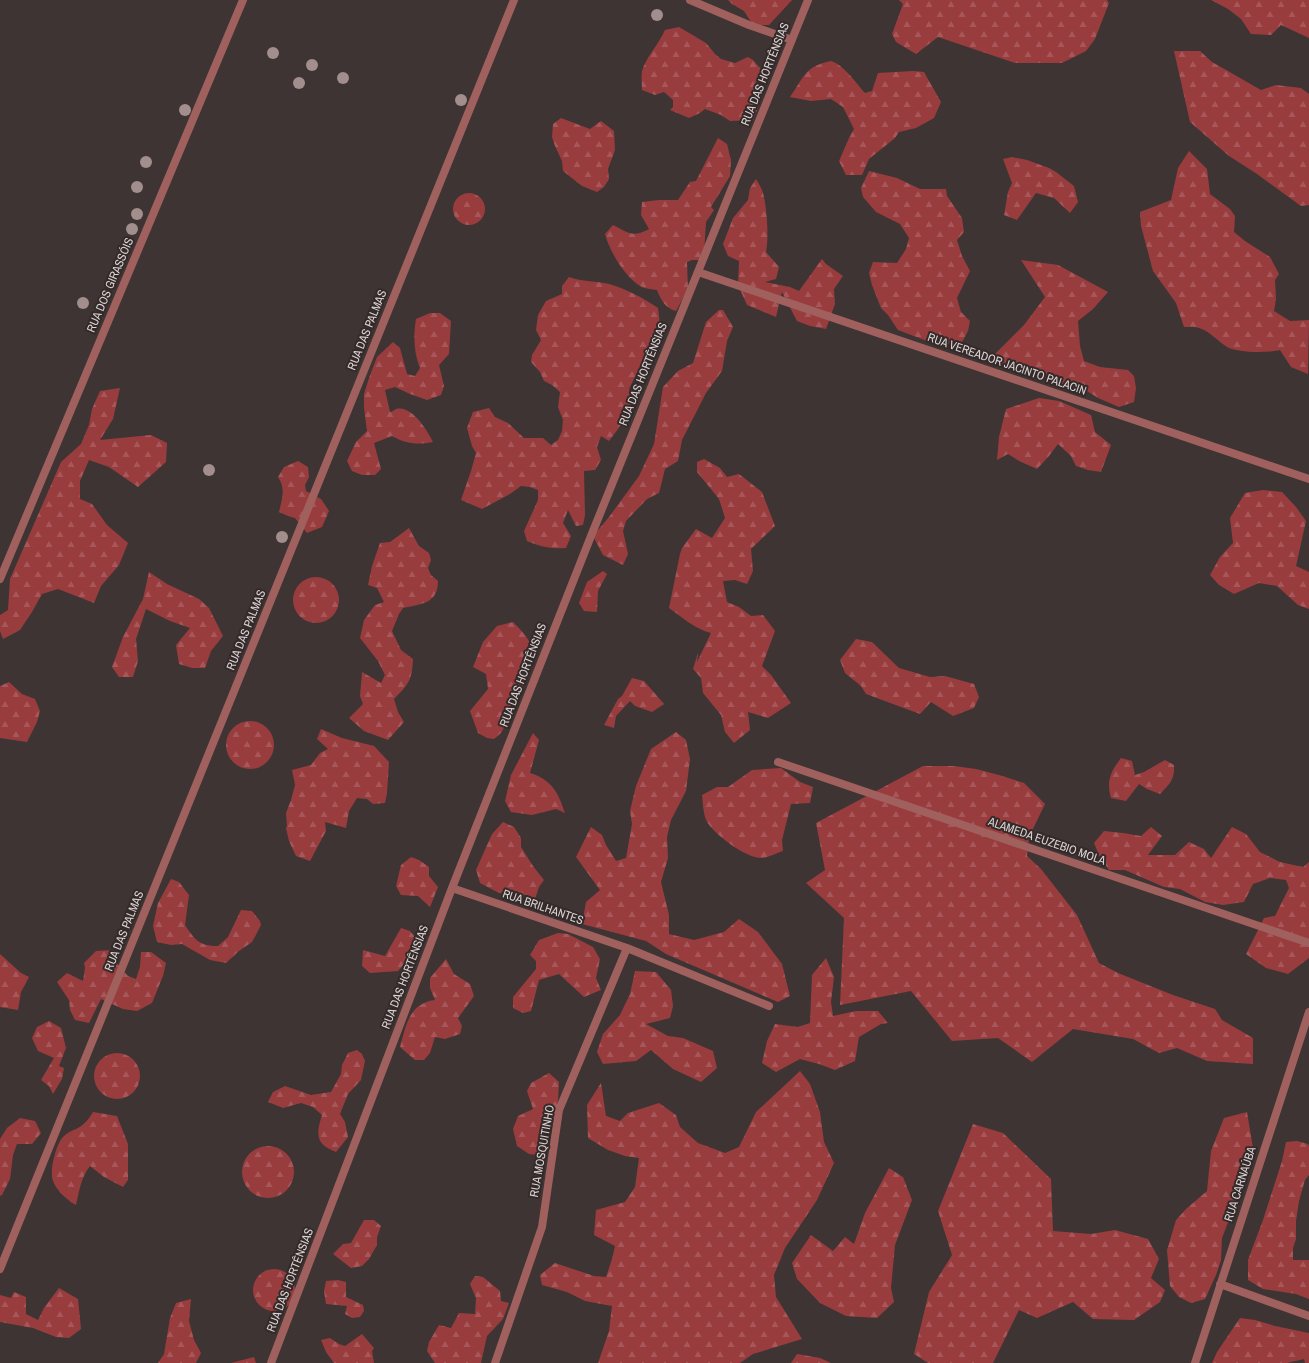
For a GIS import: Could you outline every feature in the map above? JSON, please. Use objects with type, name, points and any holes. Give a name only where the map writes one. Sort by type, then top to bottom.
[{"type":"street","name":"RUA DOS GIRASSÓIS","points":[[0,579],[243,0]]},
{"type":"street","name":"RUA DAS PALMAS","points":[[0,1270],[514,0]]},
{"type":"street","points":[[690,0],[749,25],[792,40]]},
{"type":"street","name":"RUA DAS HORTÊNSIAS","points":[[271,1363],[452,888],[591,536],[808,0]]},
{"type":"street","name":"RUA VEREADOR JACINTO PALACIN","points":[[698,272],[1309,479]]},
{"type":"street","name":"ALAMEDA EUZEBIO MOLA","points":[[778,762],[1309,943]]},
{"type":"street","name":"RUA BRILHANTES","points":[[452,888],[627,948],[769,1006]]},
{"type":"street","name":"RUA MOSQUITINHO","points":[[495,1363],[542,1227],[559,1110],[627,948]]},
{"type":"street","name":"RUA CARNAÚBA","points":[[1195,1363],[1309,1012]]},
{"type":"street","points":[[1220,1284],[1309,1316]]},
{"type":"green space","points":[[728,0],[792,0],[769,25],[753,25],[744,11]]},
{"type":"green space","points":[[899,0],[1107,0],[1109,3],[1095,39],[1086,51],[1062,63],[1015,63],[938,37],[916,54],[896,42],[892,34],[903,4]]},
{"type":"green space","points":[[1211,0],[1309,0],[1309,38],[1281,25],[1271,35],[1251,34],[1241,19],[1228,9]]},
{"type":"green space","points":[[679,27],[706,43],[721,59],[735,63],[748,57],[761,69],[754,88],[759,104],[753,120],[730,121],[721,115],[705,109],[689,118],[670,110],[673,107],[673,100],[664,92],[655,95],[642,90],[642,71],[646,61],[665,30]]},
{"type":"green space","points":[[1174,51],[1200,51],[1212,62],[1261,90],[1276,85],[1301,88],[1309,94],[1309,205],[1301,206],[1229,156],[1190,122]]},
{"type":"green space","points":[[831,61],[841,66],[865,93],[872,91],[878,73],[913,71],[924,72],[941,102],[934,118],[916,128],[899,132],[895,138],[869,159],[862,175],[846,175],[839,161],[854,129],[843,107],[831,99],[811,101],[790,97],[802,78],[810,69],[822,63]]},
{"type":"green space","points":[[561,118],[590,129],[601,121],[614,131],[615,150],[608,169],[609,179],[604,187],[597,192],[582,186],[563,171],[562,161],[552,137],[553,124]]},
{"type":"green space","points":[[718,138],[727,144],[731,160],[730,176],[711,207],[714,210],[706,222],[704,253],[700,260],[692,260],[687,262],[688,289],[676,311],[672,310],[664,303],[657,290],[642,287],[624,271],[610,249],[605,234],[613,225],[634,234],[649,229],[641,215],[642,202],[678,200],[690,182],[696,181]]},
{"type":"green space","points":[[1189,151],[1207,169],[1210,194],[1230,209],[1235,216],[1234,232],[1270,257],[1279,274],[1275,280],[1276,299],[1274,311],[1290,321],[1309,320],[1308,374],[1291,367],[1280,350],[1253,352],[1232,349],[1202,329],[1195,327],[1184,327],[1176,303],[1153,271],[1141,226],[1140,212],[1171,200],[1178,168]]},
{"type":"green space","points":[[1012,157],[1027,160],[1049,168],[1074,186],[1078,202],[1070,213],[1054,198],[1036,193],[1017,220],[1004,215],[1008,192],[1012,183],[1003,159]]},
{"type":"green space","points":[[869,171],[897,178],[920,189],[946,189],[947,196],[962,218],[964,232],[957,240],[962,256],[970,271],[957,298],[961,312],[970,321],[968,331],[961,344],[935,344],[898,330],[888,315],[881,308],[869,273],[873,262],[897,263],[906,249],[909,238],[900,224],[876,212],[863,197],[861,188]]},
{"type":"green space","points":[[756,179],[763,191],[766,207],[766,252],[779,267],[776,279],[765,282],[790,287],[799,291],[822,259],[826,264],[843,276],[834,289],[835,304],[826,329],[810,326],[797,321],[782,292],[776,317],[747,305],[738,285],[739,261],[728,256],[723,244],[733,218],[748,200],[750,188]]},
{"type":"green space","points":[[466,193],[472,193],[482,200],[485,209],[484,215],[478,222],[472,225],[466,225],[456,218],[453,212],[453,206],[460,196]]},
{"type":"green space","points":[[1021,260],[1058,265],[1108,292],[1093,309],[1078,321],[1080,346],[1084,361],[1100,367],[1128,370],[1134,376],[1136,388],[1134,402],[1119,407],[1098,398],[1087,391],[1066,386],[1025,370],[1004,367],[990,359],[1024,325],[1045,297]]},
{"type":"green space","points":[[569,277],[579,280],[609,284],[635,294],[658,308],[660,325],[629,389],[633,403],[618,429],[609,441],[601,436],[597,447],[601,460],[595,470],[584,471],[585,515],[583,525],[576,526],[568,510],[563,523],[571,536],[566,548],[551,548],[527,541],[524,531],[538,500],[538,490],[521,486],[510,494],[482,509],[461,500],[476,453],[472,446],[467,428],[473,412],[489,408],[495,417],[508,423],[524,438],[543,438],[551,445],[558,440],[562,431],[563,420],[558,407],[560,392],[552,385],[544,381],[540,372],[531,362],[532,355],[541,340],[536,330],[538,315],[546,301],[562,294],[562,286]]},
{"type":"green space","points":[[719,310],[723,310],[733,327],[727,341],[722,371],[706,393],[682,440],[678,461],[665,469],[659,493],[647,499],[626,521],[623,531],[628,554],[623,565],[603,555],[593,536],[639,476],[654,444],[663,387],[678,371],[693,363],[706,322]]},
{"type":"green space","points":[[430,313],[440,313],[451,321],[449,354],[439,365],[444,386],[441,395],[427,400],[395,387],[385,390],[390,412],[396,409],[408,411],[423,425],[433,442],[412,443],[402,441],[392,436],[374,443],[381,469],[375,475],[362,475],[352,471],[347,461],[356,442],[367,431],[364,394],[377,357],[393,342],[400,348],[407,374],[415,376],[420,368],[416,356],[415,344],[416,319]]},
{"type":"green space","points":[[120,388],[113,419],[100,440],[151,435],[167,443],[166,462],[138,487],[109,467],[89,460],[80,481],[80,499],[92,504],[107,525],[128,543],[119,565],[101,586],[94,603],[58,589],[42,594],[20,630],[3,639],[0,631],[0,615],[8,610],[10,579],[61,462],[81,444],[89,425],[92,409],[100,391]]},
{"type":"green space","points":[[1039,398],[1059,401],[1091,415],[1095,432],[1111,445],[1101,472],[1076,466],[1071,456],[1058,444],[1037,469],[1008,454],[997,460],[999,437],[1006,409]]},
{"type":"green space","points":[[704,459],[720,468],[727,477],[739,474],[762,492],[775,526],[751,549],[753,571],[747,584],[735,580],[723,581],[727,602],[739,607],[751,616],[763,615],[775,631],[762,666],[771,675],[791,703],[768,718],[748,712],[750,730],[734,743],[725,732],[721,715],[703,693],[701,678],[693,669],[698,653],[697,662],[711,633],[694,626],[669,608],[682,548],[696,529],[712,538],[725,518],[719,499],[697,472],[697,462]]},
{"type":"green space","points":[[298,461],[308,467],[309,477],[305,485],[306,491],[321,499],[329,511],[322,527],[307,533],[295,518],[279,512],[283,490],[278,477],[284,467]]},
{"type":"green space","points":[[1263,490],[1282,492],[1296,507],[1306,521],[1296,566],[1309,572],[1309,609],[1298,605],[1277,586],[1259,583],[1234,594],[1219,585],[1210,575],[1220,557],[1233,543],[1230,518],[1245,493]]},
{"type":"green space","points":[[409,528],[419,546],[429,553],[431,560],[428,568],[431,575],[438,581],[437,589],[432,599],[422,604],[403,608],[392,631],[401,650],[413,659],[411,677],[394,699],[398,712],[404,722],[388,740],[364,731],[349,718],[363,704],[360,696],[362,672],[381,683],[385,675],[378,661],[360,638],[364,620],[375,605],[384,602],[377,588],[368,585],[372,566],[380,543],[390,542]]},
{"type":"green space","points":[[603,571],[607,574],[598,591],[597,612],[584,611],[579,603],[587,582]]},
{"type":"green space","points":[[149,572],[167,584],[199,599],[209,608],[223,636],[211,651],[205,668],[192,668],[179,664],[176,645],[190,628],[170,621],[146,609],[136,639],[138,661],[133,677],[119,677],[112,667],[123,637],[143,599]]},
{"type":"green space","points":[[316,577],[329,581],[335,587],[339,600],[335,613],[329,619],[316,623],[303,619],[297,613],[293,600],[297,587],[303,581]]},
{"type":"green space","points":[[513,622],[523,632],[529,641],[533,650],[534,658],[529,674],[501,733],[494,739],[487,738],[478,733],[470,711],[488,689],[486,674],[473,667],[483,642],[497,626]]},
{"type":"green space","points":[[856,639],[872,642],[899,668],[930,677],[945,676],[974,684],[979,697],[974,708],[953,716],[931,702],[920,714],[866,694],[861,686],[845,673],[840,660]]},
{"type":"green space","points":[[632,678],[644,681],[664,704],[652,712],[635,706],[630,701],[616,716],[614,728],[604,725],[618,699],[622,696]]},
{"type":"green space","points":[[9,682],[22,694],[35,699],[40,711],[37,722],[27,742],[0,738],[0,686]]},
{"type":"green space","points":[[245,721],[255,721],[267,728],[274,740],[274,750],[267,762],[255,769],[245,769],[237,765],[230,758],[226,750],[226,740],[230,732],[237,725]]},
{"type":"green space","points":[[321,729],[342,738],[374,746],[389,762],[387,793],[385,803],[373,804],[367,799],[357,798],[349,811],[346,828],[325,822],[326,831],[310,861],[296,856],[289,841],[286,828],[286,813],[295,785],[292,770],[311,765],[320,753],[328,749],[317,739]]},
{"type":"green space","points":[[676,732],[686,740],[690,759],[686,791],[671,820],[667,837],[668,858],[661,882],[669,915],[669,934],[694,940],[724,932],[739,919],[758,932],[782,964],[790,996],[778,1002],[666,954],[646,941],[582,924],[586,902],[600,890],[576,857],[591,827],[602,835],[606,845],[616,861],[626,858],[632,824],[630,811],[636,786],[651,749]]},
{"type":"green space","points":[[533,733],[539,740],[530,773],[544,779],[549,783],[557,793],[565,813],[556,809],[532,815],[511,812],[505,801],[511,775]]},
{"type":"green space","points":[[1121,758],[1132,761],[1135,775],[1144,772],[1165,760],[1174,765],[1173,778],[1160,794],[1139,784],[1126,801],[1111,798],[1109,786],[1110,776]]},
{"type":"green space","points":[[923,766],[954,766],[976,769],[1024,783],[1045,804],[1029,837],[1027,856],[1041,869],[1077,915],[1099,963],[1118,973],[1173,995],[1215,1009],[1222,1020],[1253,1038],[1253,1064],[1207,1061],[1177,1048],[1159,1053],[1133,1039],[1073,1029],[1032,1062],[998,1038],[952,1041],[911,991],[840,1005],[844,918],[806,883],[825,870],[816,823]]},
{"type":"green space","points":[[781,768],[800,782],[813,787],[810,803],[791,804],[782,840],[783,851],[763,858],[757,858],[732,845],[711,827],[705,816],[702,795],[717,787],[728,787],[752,770]]},
{"type":"green space","points":[[503,822],[514,827],[521,838],[521,847],[544,880],[539,887],[535,899],[512,890],[499,893],[480,883],[476,870],[492,834]]},
{"type":"green space","points":[[1151,827],[1162,836],[1148,855],[1175,855],[1189,842],[1204,849],[1211,858],[1232,827],[1246,834],[1260,852],[1280,862],[1303,867],[1309,862],[1309,958],[1288,974],[1266,968],[1246,954],[1264,918],[1275,916],[1289,888],[1286,880],[1270,878],[1253,884],[1244,902],[1223,905],[1205,902],[1180,889],[1164,887],[1125,870],[1109,870],[1099,855],[1094,843],[1104,831],[1141,836]]},
{"type":"green space","points":[[411,857],[419,860],[429,867],[429,876],[438,887],[430,907],[418,896],[401,895],[396,886],[401,865]]},
{"type":"green space","points":[[171,879],[179,882],[189,895],[185,925],[198,941],[206,945],[218,946],[228,937],[241,910],[252,911],[260,921],[261,925],[252,942],[226,963],[210,960],[182,944],[171,945],[157,942],[153,926],[158,903]]},
{"type":"green space","points":[[401,928],[410,931],[415,937],[413,952],[398,971],[370,973],[362,966],[363,950],[385,956]]},
{"type":"green space","points":[[558,933],[568,934],[593,947],[600,959],[596,978],[601,990],[584,997],[559,974],[539,980],[531,1011],[523,1013],[513,1008],[513,997],[536,969],[536,961],[530,955],[539,940]]},
{"type":"green space","points":[[113,950],[114,960],[128,976],[136,979],[140,967],[141,952],[151,952],[166,963],[163,976],[152,1003],[137,1011],[123,1009],[101,999],[89,1023],[75,1020],[70,1010],[69,1000],[57,982],[67,973],[83,981],[85,968],[84,963],[96,951]]},
{"type":"green space","points":[[0,954],[21,973],[29,977],[21,992],[18,1010],[0,1007]]},
{"type":"green space","points":[[826,958],[834,977],[831,1002],[833,1016],[856,1011],[878,1011],[888,1023],[881,1024],[859,1037],[855,1061],[835,1070],[800,1059],[776,1072],[762,1063],[767,1041],[775,1024],[798,1027],[810,1023],[812,975]]},
{"type":"green space","points":[[446,959],[454,974],[470,984],[474,996],[458,1018],[462,1026],[460,1034],[445,1039],[435,1037],[430,1053],[424,1060],[415,1060],[400,1047],[404,1031],[410,1017],[419,1006],[426,1002],[435,1000],[430,988],[430,978]]},
{"type":"green space","points":[[635,971],[656,972],[671,990],[673,1006],[670,1018],[646,1024],[668,1036],[683,1038],[713,1051],[717,1068],[701,1082],[673,1069],[651,1050],[636,1061],[603,1064],[597,1052],[603,1034],[620,1015],[630,994]]},
{"type":"green space","points":[[49,1021],[61,1028],[66,1048],[59,1066],[64,1068],[62,1079],[53,1094],[49,1086],[41,1080],[54,1058],[38,1051],[32,1038],[37,1027]]},
{"type":"green space","points":[[357,1050],[362,1054],[365,1061],[361,1080],[348,1094],[340,1114],[345,1122],[348,1137],[336,1152],[324,1146],[321,1142],[318,1133],[322,1115],[313,1107],[301,1103],[283,1108],[268,1102],[273,1092],[285,1086],[311,1095],[331,1092],[341,1074],[342,1065],[348,1053]]},
{"type":"green space","points":[[113,1053],[121,1053],[130,1057],[136,1063],[140,1076],[136,1089],[130,1095],[121,1099],[113,1099],[104,1095],[98,1089],[94,1080],[94,1072],[98,1063],[104,1057]]},
{"type":"green space","points":[[800,1071],[810,1084],[820,1112],[824,1142],[834,1163],[817,1200],[785,1248],[774,1275],[776,1297],[802,1339],[753,1354],[740,1363],[598,1363],[609,1331],[612,1306],[585,1301],[567,1292],[542,1285],[540,1275],[555,1263],[594,1276],[606,1277],[615,1246],[594,1235],[596,1210],[625,1202],[635,1187],[639,1158],[625,1156],[608,1150],[588,1138],[587,1105],[601,1083],[606,1116],[620,1121],[628,1113],[659,1103],[676,1115],[680,1127],[698,1143],[725,1153],[739,1147],[756,1112]]},
{"type":"green space","points":[[549,1073],[559,1082],[557,1108],[550,1129],[538,1155],[529,1154],[517,1146],[513,1129],[518,1116],[533,1109],[527,1091],[531,1083]]},
{"type":"green space","points":[[93,1112],[117,1116],[128,1144],[128,1180],[123,1187],[104,1177],[90,1166],[82,1180],[76,1205],[69,1201],[57,1188],[52,1177],[53,1165],[58,1146],[63,1137],[84,1124]]},
{"type":"green space","points":[[1247,1112],[1253,1148],[1246,1175],[1222,1238],[1221,1260],[1216,1275],[1205,1299],[1191,1303],[1179,1297],[1170,1286],[1167,1250],[1176,1220],[1186,1209],[1207,1191],[1211,1151],[1224,1118]]},
{"type":"green space","points":[[20,1118],[35,1121],[41,1133],[32,1144],[17,1144],[13,1155],[10,1179],[2,1195],[0,1196],[0,1139],[7,1128]]},
{"type":"green space","points":[[973,1124],[1003,1133],[1051,1179],[1053,1231],[1091,1234],[1115,1230],[1148,1239],[1159,1259],[1151,1278],[1165,1290],[1160,1302],[1134,1320],[1093,1319],[1073,1302],[1037,1318],[1019,1310],[993,1363],[928,1363],[914,1354],[929,1292],[952,1255],[938,1211]]},
{"type":"green space","points":[[1297,1141],[1308,1144],[1309,1146],[1309,1175],[1305,1180],[1299,1201],[1296,1221],[1296,1239],[1293,1248],[1293,1260],[1309,1260],[1309,1299],[1296,1294],[1263,1289],[1248,1280],[1248,1260],[1282,1161],[1286,1142]]},
{"type":"green space","points":[[268,1146],[278,1148],[286,1154],[292,1162],[294,1172],[292,1182],[286,1190],[278,1196],[268,1198],[258,1196],[250,1190],[244,1182],[242,1172],[244,1162],[250,1154],[258,1148]]},
{"type":"green space","points":[[889,1168],[903,1177],[912,1200],[895,1245],[891,1288],[894,1302],[877,1318],[846,1316],[820,1303],[797,1279],[792,1263],[811,1235],[833,1251],[845,1237],[854,1244],[865,1213]]},
{"type":"green space","points":[[364,1220],[374,1220],[381,1226],[377,1237],[377,1245],[369,1259],[362,1266],[351,1268],[333,1254],[343,1244],[351,1243]]},
{"type":"green space","points":[[270,1269],[278,1269],[286,1272],[292,1278],[295,1290],[292,1302],[286,1308],[278,1311],[270,1311],[262,1308],[256,1302],[253,1294],[253,1286],[256,1278],[262,1272]]},
{"type":"green space","points":[[475,1276],[483,1277],[500,1291],[501,1301],[509,1303],[503,1319],[487,1336],[481,1363],[435,1363],[427,1351],[429,1342],[439,1325],[451,1328],[459,1313],[475,1314],[476,1298],[470,1284]]},
{"type":"green space","points":[[338,1280],[346,1282],[346,1297],[363,1305],[364,1311],[360,1317],[352,1318],[345,1314],[347,1306],[326,1304],[324,1291],[326,1281]]},
{"type":"green space","points":[[59,1288],[78,1299],[81,1329],[69,1338],[56,1337],[33,1328],[0,1322],[0,1295],[11,1298],[14,1292],[26,1297],[26,1314],[38,1320],[44,1308]]},
{"type":"green space","points":[[191,1299],[189,1321],[194,1340],[201,1353],[196,1363],[158,1363],[164,1354],[170,1318],[176,1303]]},
{"type":"green space","points":[[1240,1318],[1255,1320],[1309,1333],[1309,1363],[1305,1363],[1304,1359],[1287,1363],[1212,1363],[1217,1352]]},
{"type":"green space","points":[[362,1334],[374,1348],[372,1351],[374,1363],[334,1363],[326,1352],[321,1340],[330,1338],[345,1346]]},
{"type":"green space","points":[[797,1354],[820,1358],[831,1363],[791,1363]]},
{"type":"green space","points":[[254,1357],[256,1363],[231,1363]]}]
